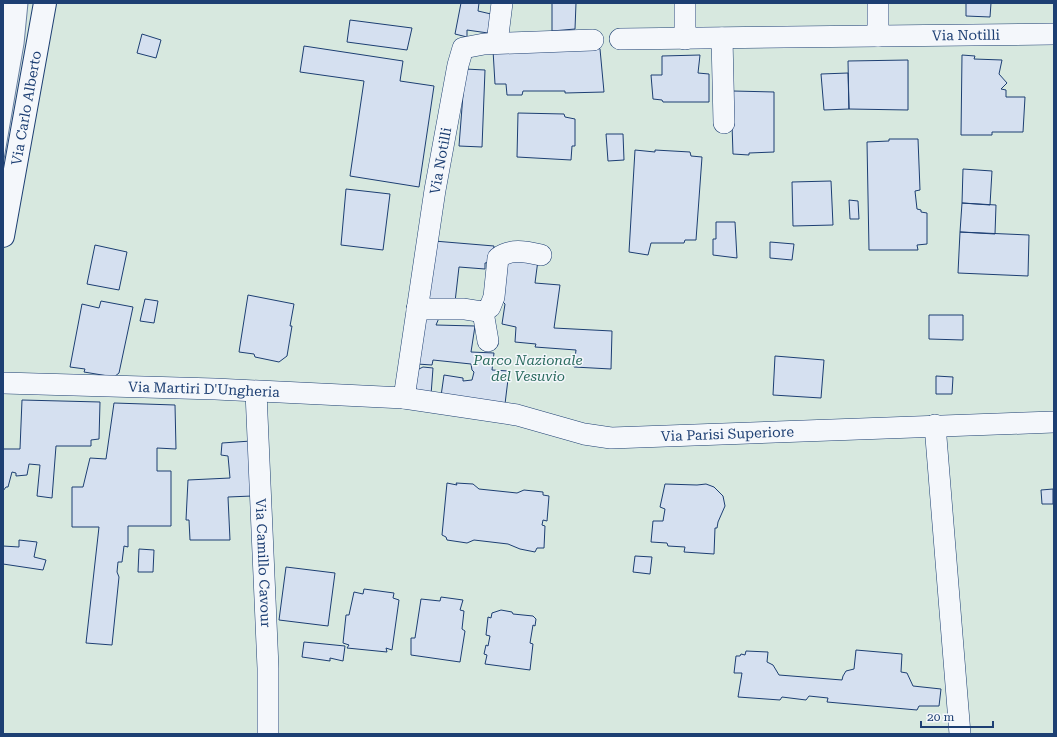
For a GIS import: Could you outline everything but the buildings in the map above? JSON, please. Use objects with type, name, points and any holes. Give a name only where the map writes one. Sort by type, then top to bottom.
[{"type":"street","name":"Via Carlo Alberto","points":[[3,236],[45,3]]},
{"type":"street","points":[[497,43],[502,3]]},
{"type":"street","points":[[685,3],[685,39]]},
{"type":"street","points":[[878,3],[878,36]]},
{"type":"street","name":"Via Notilli","points":[[620,39],[1054,34]]},
{"type":"street","points":[[722,38],[724,123]]},
{"type":"street","name":"Via Notilli","points":[[404,398],[435,190],[458,66],[463,48],[497,43],[593,40]]},
{"type":"street","points":[[417,308],[464,309],[483,312],[490,307],[494,297],[498,258],[503,253],[523,251],[542,255]]},
{"type":"street","points":[[483,312],[488,341]]},
{"type":"street","name":"Via Martiri D'Ungheria","points":[[3,383],[404,398]]},
{"type":"street","name":"Via Camillo Cavour","points":[[256,392],[268,668],[268,734]]},
{"type":"street","name":"Via Parisi Superiore","points":[[404,398],[516,415],[584,434],[611,438],[935,425],[1054,422]]},
{"type":"street","points":[[935,425],[960,734]]},
{"type":"green space","name":"Parco Nazionale del Vesuvio","points":[[28,3],[1054,3],[1054,734],[3,734],[3,165],[24,44]]}]
